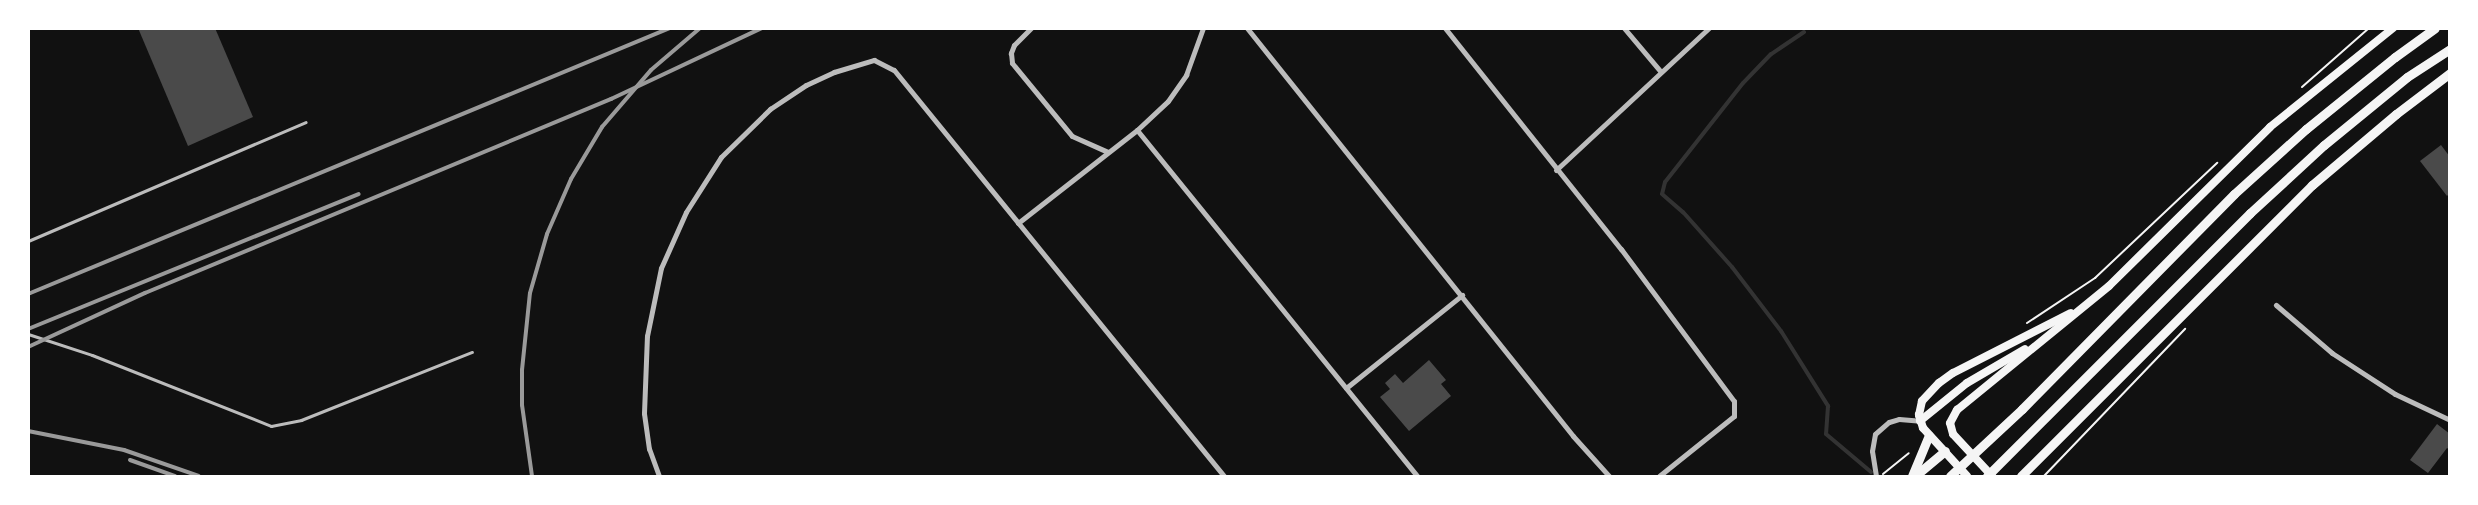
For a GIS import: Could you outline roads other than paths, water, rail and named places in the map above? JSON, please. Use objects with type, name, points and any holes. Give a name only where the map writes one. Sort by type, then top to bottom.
[{"type":"highway","points":[[1950,477],[2022,409],[2234,194],[2306,129],[2395,57],[2435,28]]},
{"type":"highway","points":[[1987,477],[2266,198],[2324,145],[2407,77],[2450,48]]},
{"type":"highway","points":[[2021,477],[2312,185],[2396,114],[2450,73]]},
{"type":"highway","points":[[1914,477],[1929,435]]},
{"type":"highway","points":[[1914,477],[1947,454]]},
{"type":"main road","points":[[1992,477],[1958,442],[1950,423],[1957,410],[2109,286],[2185,208],[2270,127],[2393,28]]},
{"type":"main road","points":[[1967,477],[1929,435],[1920,421],[1922,401],[1939,383],[2083,307]]},
{"type":"main road","points":[[1920,421],[1967,383],[2042,340]]},
{"type":"main road","points":[[1947,454],[1958,442]]},
{"type":"street","points":[[1031,28],[1014,45],[1011,53],[1012,63],[1072,136],[1108,152]]},
{"type":"street","points":[[1018,224],[1137,130],[1181,85],[1203,28]]},
{"type":"street","points":[[1247,28],[1573,436],[1609,477]]},
{"type":"street","points":[[1445,28],[1621,249],[1734,401],[1734,416],[1659,477]]},
{"type":"street","points":[[1624,28],[1661,72]]},
{"type":"street","points":[[1556,170],[1709,28]]},
{"type":"street","points":[[658,477],[649,449],[644,413],[647,336],[661,268],[672,239],[691,202],[721,157],[785,98],[834,72],[874,60],[894,70],[1224,477]]},
{"type":"street","points":[[1137,130],[1417,477]]},
{"type":"street","points":[[1346,388],[1462,295]]},
{"type":"street","points":[[2276,305],[2332,353],[2395,394],[2450,420]]},
{"type":"street","points":[[1876,477],[1872,451],[1875,434],[1889,422],[1899,419],[1920,421]]},
{"type":"lane","points":[[28,241],[306,122]]},
{"type":"lane","points":[[28,334],[92,355],[271,426],[301,420],[472,352]]},
{"type":"waterway","points":[[1804,32],[1771,54],[1743,83],[1665,182],[1662,194],[1683,212],[1732,267],[1781,331],[1828,406],[1826,434],[1871,472]]},
{"type":"railway","points":[[28,294],[670,28]]},
{"type":"railway","points":[[532,476],[522,405],[522,370],[530,293],[547,234],[571,179],[602,127],[651,70],[700,28]]},
{"type":"railway","points":[[28,347],[145,293],[611,99],[762,28]]},
{"type":"railway","points":[[28,329],[359,194]]},
{"type":"railway","points":[[28,431],[124,450],[199,476]]},
{"type":"railway","points":[[130,460],[175,476]]}]
